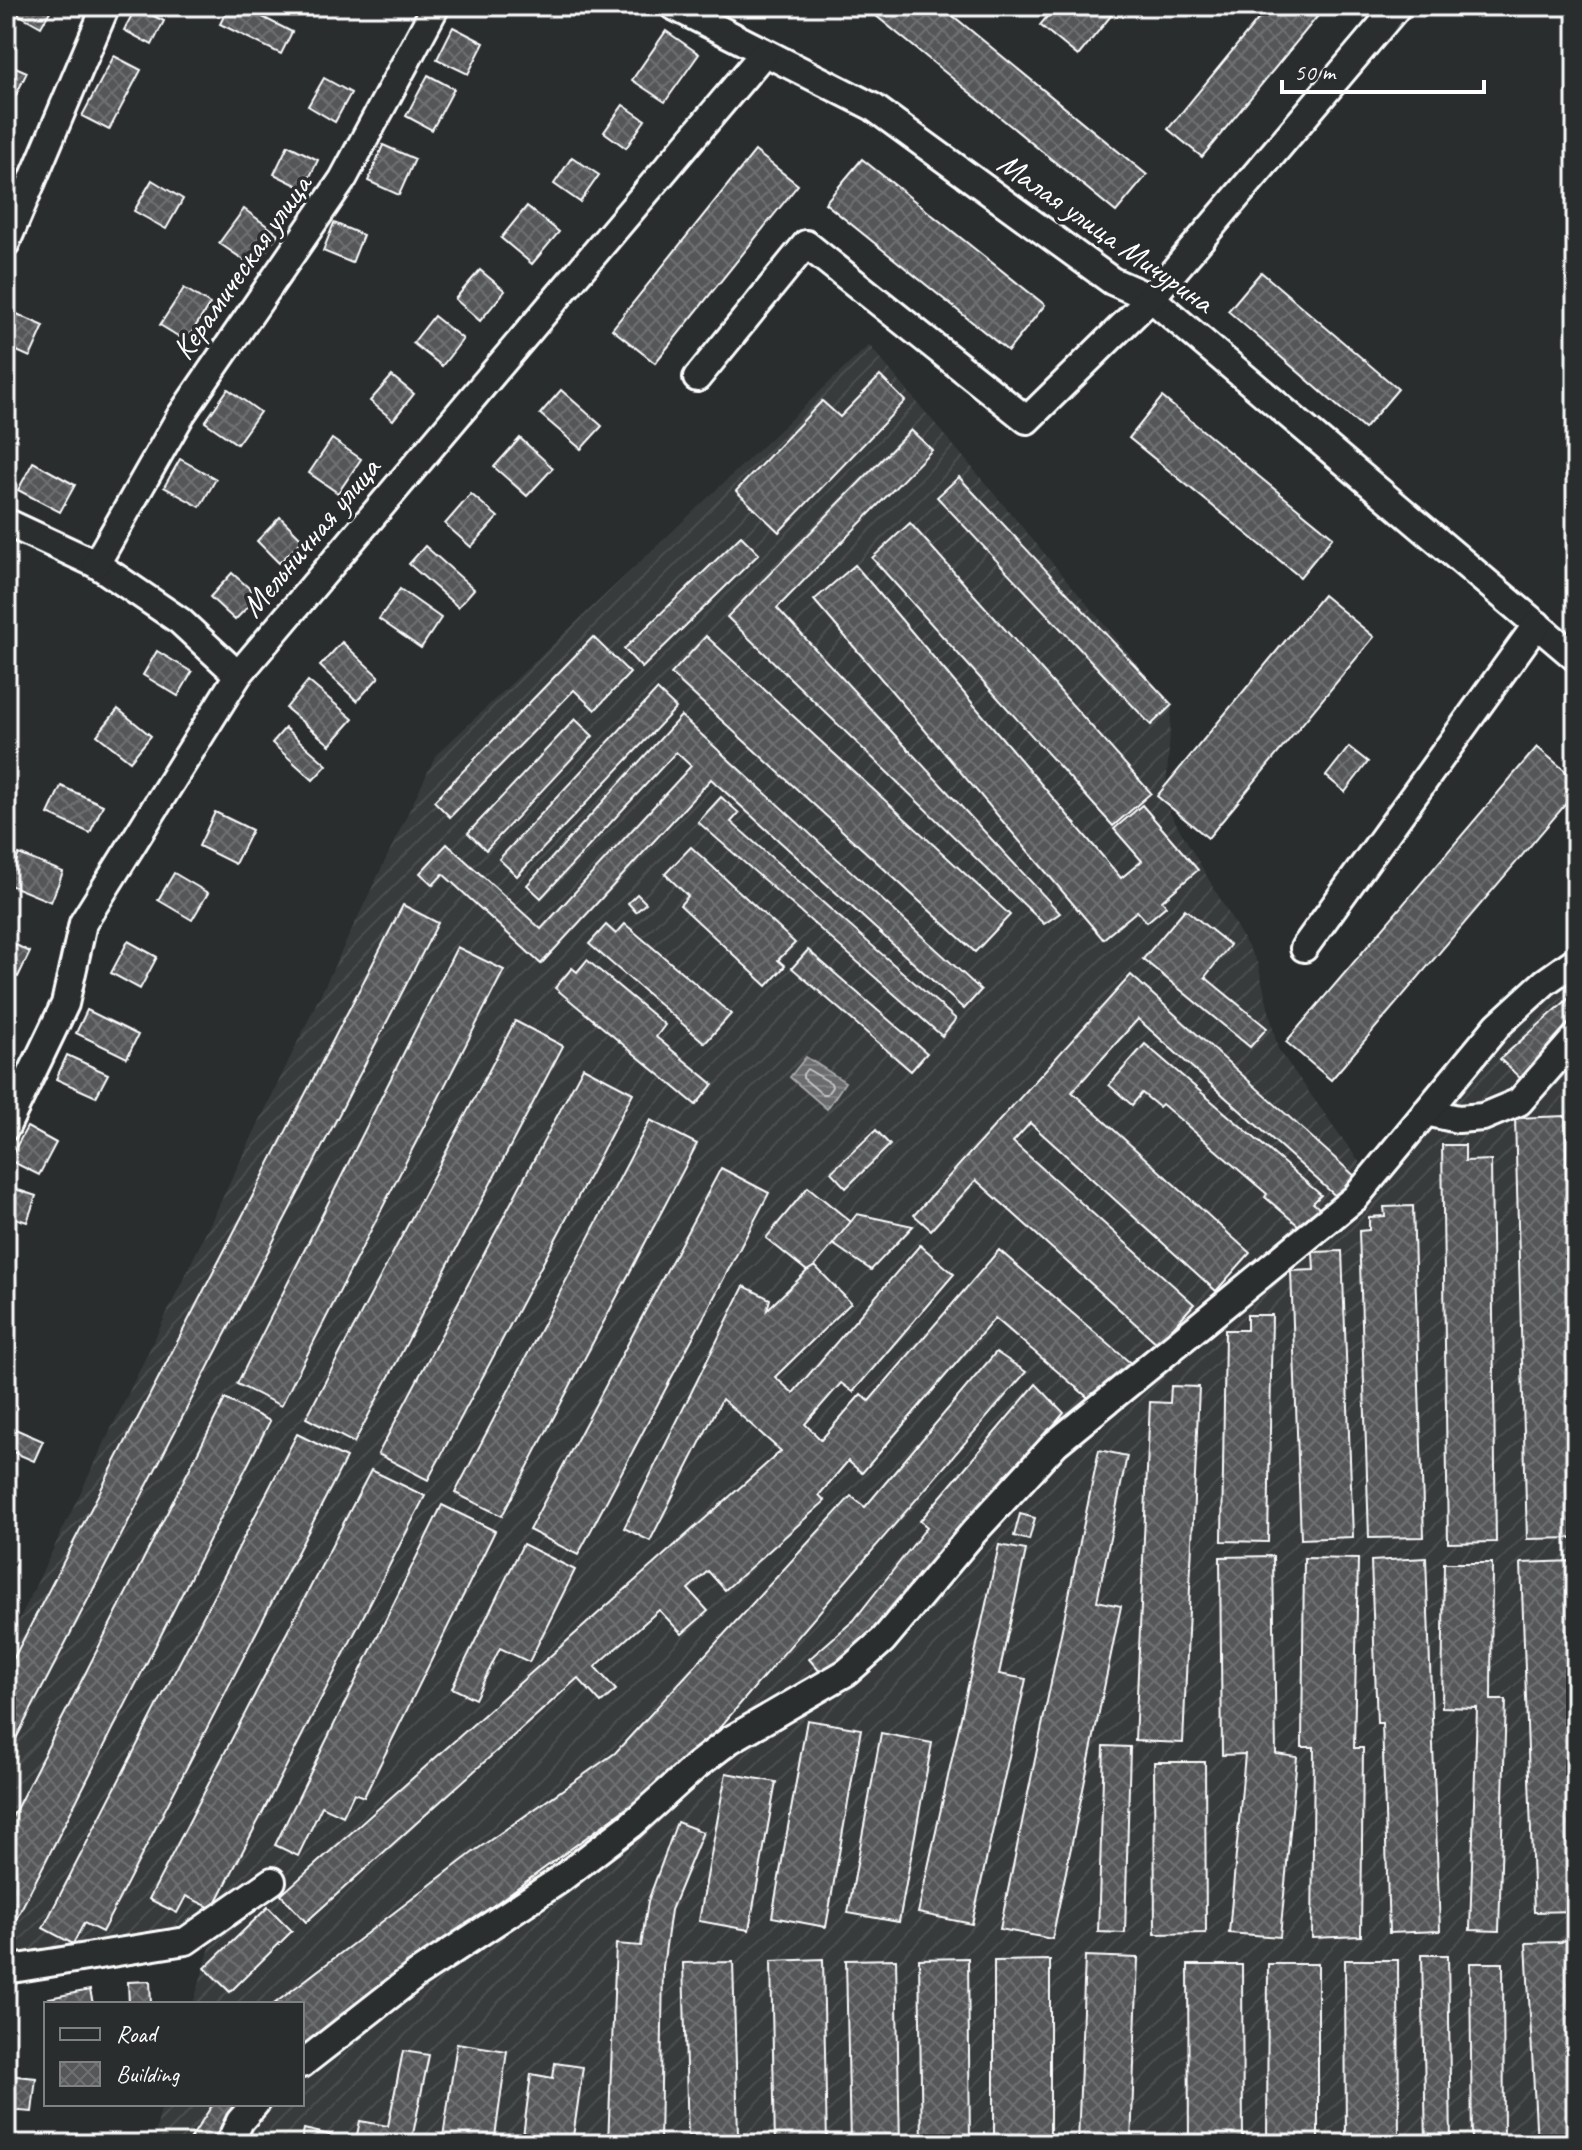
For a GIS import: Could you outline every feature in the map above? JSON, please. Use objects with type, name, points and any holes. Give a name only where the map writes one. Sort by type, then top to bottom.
[{"type":"street","points":[[6,243],[106,6]]},
{"type":"street","name":"Керамическая улица","points":[[96,564],[181,415],[343,179],[436,6]]},
{"type":"street","name":"Малая улица Мичурина","points":[[673,6],[873,107],[1112,281],[1151,298],[1576,658]]},
{"type":"street","points":[[697,378],[806,244],[1027,420],[1151,298],[1398,6]]},
{"type":"street","name":"Мельничная улица","points":[[6,1127],[65,1004],[83,923],[238,675],[764,53]]},
{"type":"street","points":[[6,522],[96,564],[180,621],[238,675]]},
{"type":"street","points":[[1304,948],[1537,624]]},
{"type":"street","points":[[304,2062],[417,1974],[558,1881],[631,1825],[696,1766],[730,1740],[847,1672],[883,1640],[973,1533],[1056,1443],[1355,1198],[1498,1025],[1545,982],[1576,960]]},
{"type":"street","points":[[1426,1112],[1458,1119],[1483,1117],[1519,1102],[1576,1037]]},
{"type":"street","points":[[6,1970],[186,1941],[272,1881]]},
{"type":"street","points":[[229,2144],[240,2121],[253,2106]]},
{"type":"shaded area","points":[[869,345],[1172,705],[1165,804],[1258,964],[1278,1049],[1373,1181],[1517,1011],[1576,975],[1576,2144],[153,2144],[162,2106],[304,2106],[304,2002],[194,2002],[217,1924],[6,1961],[6,1647],[436,755]]},
{"type":"water","points":[[806,1057],[845,1082],[827,1109],[790,1077]]},
{"type":"building","points":[[11,6],[53,6],[41,27],[9,9]]},
{"type":"building","points":[[229,6],[241,6],[292,32],[281,54],[220,24]]},
{"type":"building","points":[[864,6],[941,6],[1147,175],[1116,212]]},
{"type":"building","points":[[1056,6],[1119,6],[1078,56],[1040,25]]},
{"type":"building","points":[[1269,6],[1326,6],[1202,157],[1168,129]]},
{"type":"building","points":[[136,7],[164,21],[152,45],[124,30]]},
{"type":"building","points":[[453,27],[484,43],[468,74],[437,59]]},
{"type":"building","points":[[666,31],[699,54],[665,102],[632,80]]},
{"type":"building","points":[[114,56],[141,70],[109,130],[82,116]]},
{"type":"building","points":[[6,63],[27,72],[10,108],[6,106]]},
{"type":"building","points":[[428,75],[454,89],[432,130],[406,116]]},
{"type":"building","points":[[324,78],[351,93],[335,122],[308,106]]},
{"type":"building","points":[[623,105],[645,120],[626,148],[604,132]]},
{"type":"building","points":[[288,145],[318,160],[304,189],[274,174]]},
{"type":"building","points":[[383,145],[415,159],[399,195],[368,181]]},
{"type":"building","points":[[755,151],[798,185],[655,363],[612,329]]},
{"type":"building","points":[[572,157],[599,175],[580,202],[554,184]]},
{"type":"building","points":[[862,159],[1045,305],[1008,351],[825,203]]},
{"type":"building","points":[[152,180],[183,199],[166,229],[134,211]]},
{"type":"building","points":[[527,206],[559,232],[532,264],[501,238]]},
{"type":"building","points":[[244,209],[278,234],[254,267],[219,243]]},
{"type":"building","points":[[334,223],[363,235],[352,263],[323,251]]},
{"type":"building","points":[[480,270],[505,291],[480,321],[455,299]]},
{"type":"building","points":[[1261,272],[1398,389],[1364,429],[1228,311]]},
{"type":"building","points":[[184,288],[210,304],[186,341],[160,325]]},
{"type":"building","points":[[8,310],[44,326],[30,357],[6,346]]},
{"type":"building","points":[[434,316],[463,339],[442,366],[413,343]]},
{"type":"building","points":[[392,376],[414,394],[393,420],[370,401]]},
{"type":"building","points":[[880,376],[905,401],[779,532],[736,491],[822,401],[840,417]]},
{"type":"building","points":[[228,389],[260,412],[237,444],[205,422]]},
{"type":"building","points":[[561,390],[602,426],[581,449],[540,414]]},
{"type":"building","points":[[1162,397],[1333,537],[1300,577],[1129,438]]},
{"type":"building","points":[[911,430],[932,450],[777,608],[1060,913],[1044,924],[727,617]]},
{"type":"building","points":[[520,438],[553,468],[527,496],[494,467]]},
{"type":"building","points":[[332,439],[361,459],[338,493],[309,473]]},
{"type":"building","points":[[180,459],[216,479],[200,507],[164,487]]},
{"type":"building","points":[[33,462],[75,485],[60,512],[18,490]]},
{"type":"building","points":[[959,477],[1172,705],[1151,725],[937,497]]},
{"type":"building","points":[[471,494],[498,517],[471,547],[445,524]]},
{"type":"building","points":[[280,517],[303,540],[279,563],[257,541]]},
{"type":"building","points":[[910,523],[1151,793],[1113,826],[872,558]]},
{"type":"building","points":[[741,536],[759,554],[642,668],[624,649]]},
{"type":"building","points":[[425,546],[474,589],[458,607],[409,564]]},
{"type":"building","points":[[855,565],[1121,878],[1142,861],[1114,829],[1142,805],[1198,870],[1162,901],[1166,906],[1147,922],[1137,911],[1103,939],[814,600]]},
{"type":"building","points":[[232,573],[258,596],[235,620],[210,597]]},
{"type":"building","points":[[400,589],[441,618],[421,648],[379,619]]},
{"type":"building","points":[[1323,595],[1374,637],[1208,838],[1157,796]]},
{"type":"building","points":[[706,636],[1010,915],[975,952],[671,674]]},
{"type":"building","points":[[593,637],[630,673],[595,710],[574,690],[450,817],[434,801]]},
{"type":"building","points":[[342,642],[379,677],[357,701],[320,666]]},
{"type":"building","points":[[157,651],[192,672],[178,696],[143,675]]},
{"type":"building","points":[[308,681],[353,719],[330,745],[286,708]]},
{"type":"building","points":[[657,690],[676,708],[517,876],[499,859]]},
{"type":"building","points":[[118,709],[151,736],[130,761],[97,735]]},
{"type":"building","points":[[681,716],[981,990],[964,1009],[711,779],[541,964],[443,874],[433,885],[420,873],[447,844],[541,929],[691,766],[676,752],[541,898],[527,885]]},
{"type":"building","points":[[575,719],[593,736],[486,850],[468,833]]},
{"type":"building","points":[[285,728],[327,765],[313,780],[272,743]]},
{"type":"building","points":[[1349,747],[1368,762],[1345,792],[1326,776]]},
{"type":"building","points":[[1537,747],[1576,780],[1576,792],[1331,1080],[1286,1042]]},
{"type":"building","points":[[61,786],[103,805],[90,833],[48,814]]},
{"type":"building","points":[[721,797],[739,813],[731,822],[956,1019],[942,1036],[698,822]]},
{"type":"building","points":[[215,812],[252,830],[235,864],[199,846]]},
{"type":"building","points":[[691,847],[795,943],[778,960],[785,966],[767,986],[680,905],[688,896],[665,874]]},
{"type":"building","points":[[19,854],[63,872],[51,902],[7,884]]},
{"type":"building","points":[[174,873],[208,893],[192,920],[158,900]]},
{"type":"building","points":[[637,894],[646,903],[636,912],[628,903]]},
{"type":"building","points":[[403,905],[438,923],[6,1758],[6,1673]]},
{"type":"building","points":[[1185,909],[1230,945],[1205,977],[1267,1028],[1250,1047],[1143,959]]},
{"type":"building","points":[[625,924],[731,1014],[705,1043],[589,944],[606,925],[616,934]]},
{"type":"building","points":[[6,940],[30,952],[18,977],[6,971]]},
{"type":"building","points":[[128,941],[157,957],[140,989],[111,973]]},
{"type":"building","points":[[457,947],[504,970],[281,1406],[237,1384]]},
{"type":"building","points":[[808,950],[927,1053],[911,1071],[792,968]]},
{"type":"building","points":[[587,960],[665,1025],[656,1037],[713,1084],[696,1105],[555,988],[572,968],[577,972]]},
{"type":"building","points":[[1131,975],[1357,1178],[1339,1199],[1138,1019],[1072,1092],[1250,1253],[1216,1291],[1030,1123],[1013,1142],[1194,1304],[1158,1344],[976,1180],[931,1230],[914,1215]]},
{"type":"building","points":[[1576,992],[1576,1028],[1521,1079],[1500,1059]]},
{"type":"building","points":[[87,1010],[138,1035],[127,1058],[76,1033]]},
{"type":"building","points":[[515,1021],[563,1046],[354,1443],[306,1418]]},
{"type":"building","points":[[1145,1044],[1321,1195],[1313,1203],[1324,1212],[1306,1232],[1265,1197],[1267,1194],[1162,1104],[1159,1107],[1142,1093],[1132,1105],[1109,1085]]},
{"type":"building","points":[[67,1055],[108,1074],[96,1097],[56,1079]]},
{"type":"building","points":[[583,1067],[633,1093],[428,1480],[378,1454]]},
{"type":"building","points":[[1565,1116],[1576,1538],[1527,1539],[1515,1118]]},
{"type":"building","points":[[650,1120],[697,1144],[502,1516],[455,1493]]},
{"type":"building","points":[[27,1127],[56,1143],[39,1175],[9,1160]]},
{"type":"building","points":[[876,1130],[890,1145],[846,1188],[831,1172]]},
{"type":"building","points":[[1442,1145],[1465,1145],[1465,1161],[1491,1160],[1496,1542],[1448,1543]]},
{"type":"building","points":[[721,1168],[769,1193],[578,1555],[529,1530]]},
{"type":"building","points":[[6,1186],[36,1196],[27,1222],[6,1215]]},
{"type":"building","points":[[808,1187],[851,1222],[815,1266],[807,1271],[766,1238]]},
{"type":"building","points":[[1413,1206],[1424,1537],[1369,1538],[1359,1231],[1369,1230],[1369,1217],[1385,1216],[1384,1207]]},
{"type":"building","points":[[857,1214],[913,1226],[871,1270],[833,1244]]},
{"type":"building","points":[[920,1245],[954,1274],[853,1392],[841,1383],[805,1424],[821,1440],[861,1394],[869,1401],[999,1250],[1134,1366],[1099,1407],[995,1318],[862,1473],[848,1461],[819,1495],[825,1501],[725,1590],[708,1571],[688,1589],[708,1611],[682,1634],[659,1610],[595,1667],[616,1690],[601,1703],[578,1678],[306,1922],[281,1895],[781,1451],[722,1399],[650,1541],[624,1528],[744,1286],[770,1299],[767,1310],[815,1266],[851,1303],[775,1377],[793,1393]]},
{"type":"building","points":[[1342,1251],[1353,1537],[1301,1539],[1291,1271],[1314,1270],[1313,1252]]},
{"type":"building","points":[[1247,1315],[1272,1315],[1268,1542],[1222,1541],[1225,1330],[1247,1330]]},
{"type":"building","points":[[996,1352],[1026,1372],[691,1761],[442,1943],[304,2052],[304,2002],[277,2002],[476,1850],[615,1753],[851,1496],[865,1507]]},
{"type":"building","points":[[1036,1384],[1064,1413],[869,1643],[851,1649],[822,1674],[809,1659],[854,1620],[927,1527],[920,1521]]},
{"type":"building","points":[[1171,1386],[1199,1387],[1183,1743],[1135,1741],[1150,1402],[1170,1403]]},
{"type":"building","points":[[225,1399],[270,1421],[6,1939],[6,1829]]},
{"type":"building","points":[[6,1425],[43,1441],[34,1461],[6,1449]]},
{"type":"building","points":[[297,1434],[346,1458],[102,1932],[84,1923],[73,1944],[43,1928]]},
{"type":"building","points":[[1099,1450],[1127,1456],[1097,1601],[1121,1606],[1052,1939],[1000,1929]]},
{"type":"building","points":[[371,1470],[425,1496],[213,1909],[186,1896],[177,1913],[149,1899]]},
{"type":"building","points":[[442,1505],[495,1531],[364,1797],[354,1793],[343,1816],[322,1806],[298,1856],[275,1845]]},
{"type":"building","points":[[1020,1514],[1035,1518],[1029,1540],[1014,1536]]},
{"type":"building","points":[[523,1544],[575,1570],[529,1662],[500,1648],[475,1699],[452,1688]]},
{"type":"building","points":[[999,1545],[1026,1550],[999,1674],[1026,1679],[972,1924],[918,1913]]},
{"type":"building","points":[[1273,1556],[1276,1754],[1297,1757],[1280,1937],[1229,1933],[1245,1754],[1222,1755],[1220,1557]]},
{"type":"building","points":[[1304,1558],[1358,1559],[1354,1748],[1363,1748],[1361,1936],[1312,1938],[1314,1747],[1302,1747]]},
{"type":"building","points":[[1426,1558],[1440,1931],[1389,1933],[1382,1723],[1377,1723],[1371,1561]]},
{"type":"building","points":[[1573,1561],[1576,1629],[1576,1911],[1534,1912],[1521,1563]]},
{"type":"building","points":[[1444,1563],[1492,1563],[1491,1700],[1506,1700],[1499,1931],[1470,1930],[1477,1708],[1442,1707]]},
{"type":"building","points":[[807,1720],[861,1729],[826,1927],[772,1917]]},
{"type":"building","points":[[881,1733],[932,1743],[899,1922],[848,1913]]},
{"type":"building","points":[[1104,1746],[1130,1747],[1125,1933],[1098,1932]]},
{"type":"building","points":[[1154,1762],[1205,1762],[1206,1933],[1155,1934]]},
{"type":"building","points":[[726,1773],[776,1782],[749,1930],[699,1921]]},
{"type":"building","points":[[677,1822],[703,1832],[671,1910],[663,1967],[660,2144],[608,2144],[616,1944],[641,1946],[648,1901]]},
{"type":"building","points":[[268,1907],[292,1931],[230,1992],[205,1968]]},
{"type":"building","points":[[1576,1935],[1576,2144],[1537,2144],[1526,1943],[1561,1942]]},
{"type":"building","points":[[1422,1955],[1448,1955],[1451,2144],[1426,2144]]},
{"type":"building","points":[[1085,1956],[1138,1958],[1131,2144],[1078,2144]]},
{"type":"building","points":[[968,1958],[970,2144],[922,2144],[919,1959]]},
{"type":"building","points":[[823,1959],[827,2144],[775,2144],[771,1961]]},
{"type":"building","points":[[896,1959],[900,2144],[850,2144],[846,1960]]},
{"type":"building","points":[[1050,1960],[1050,2144],[994,2144],[994,1961]]},
{"type":"building","points":[[1345,1960],[1398,1960],[1399,2144],[1346,2144]]},
{"type":"building","points":[[733,1962],[738,2134],[745,2134],[745,2144],[696,2144],[696,2135],[688,2136],[683,1963]]},
{"type":"building","points":[[1470,1963],[1503,1963],[1504,2144],[1472,2144]]},
{"type":"building","points":[[1268,1964],[1318,1964],[1318,2144],[1267,2144]]},
{"type":"building","points":[[1188,1965],[1242,1965],[1243,2144],[1189,2144]]},
{"type":"building","points":[[150,1981],[151,2002],[129,2002],[128,1982]]},
{"type":"building","points":[[90,1990],[93,2002],[50,2002],[49,1998]]},
{"type":"building","points":[[457,2043],[507,2051],[494,2144],[442,2144]]},
{"type":"building","points":[[403,2051],[429,2055],[411,2144],[355,2144],[360,2121],[388,2126]]},
{"type":"building","points":[[555,2063],[583,2067],[572,2144],[522,2144],[531,2074],[553,2078]]},
{"type":"building","points":[[6,2075],[36,2078],[32,2112],[6,2110]]},
{"type":"building","points":[[212,2106],[244,2106],[218,2144],[187,2144]]},
{"type":"building","points":[[304,2129],[330,2135],[328,2144],[301,2144]]}]
